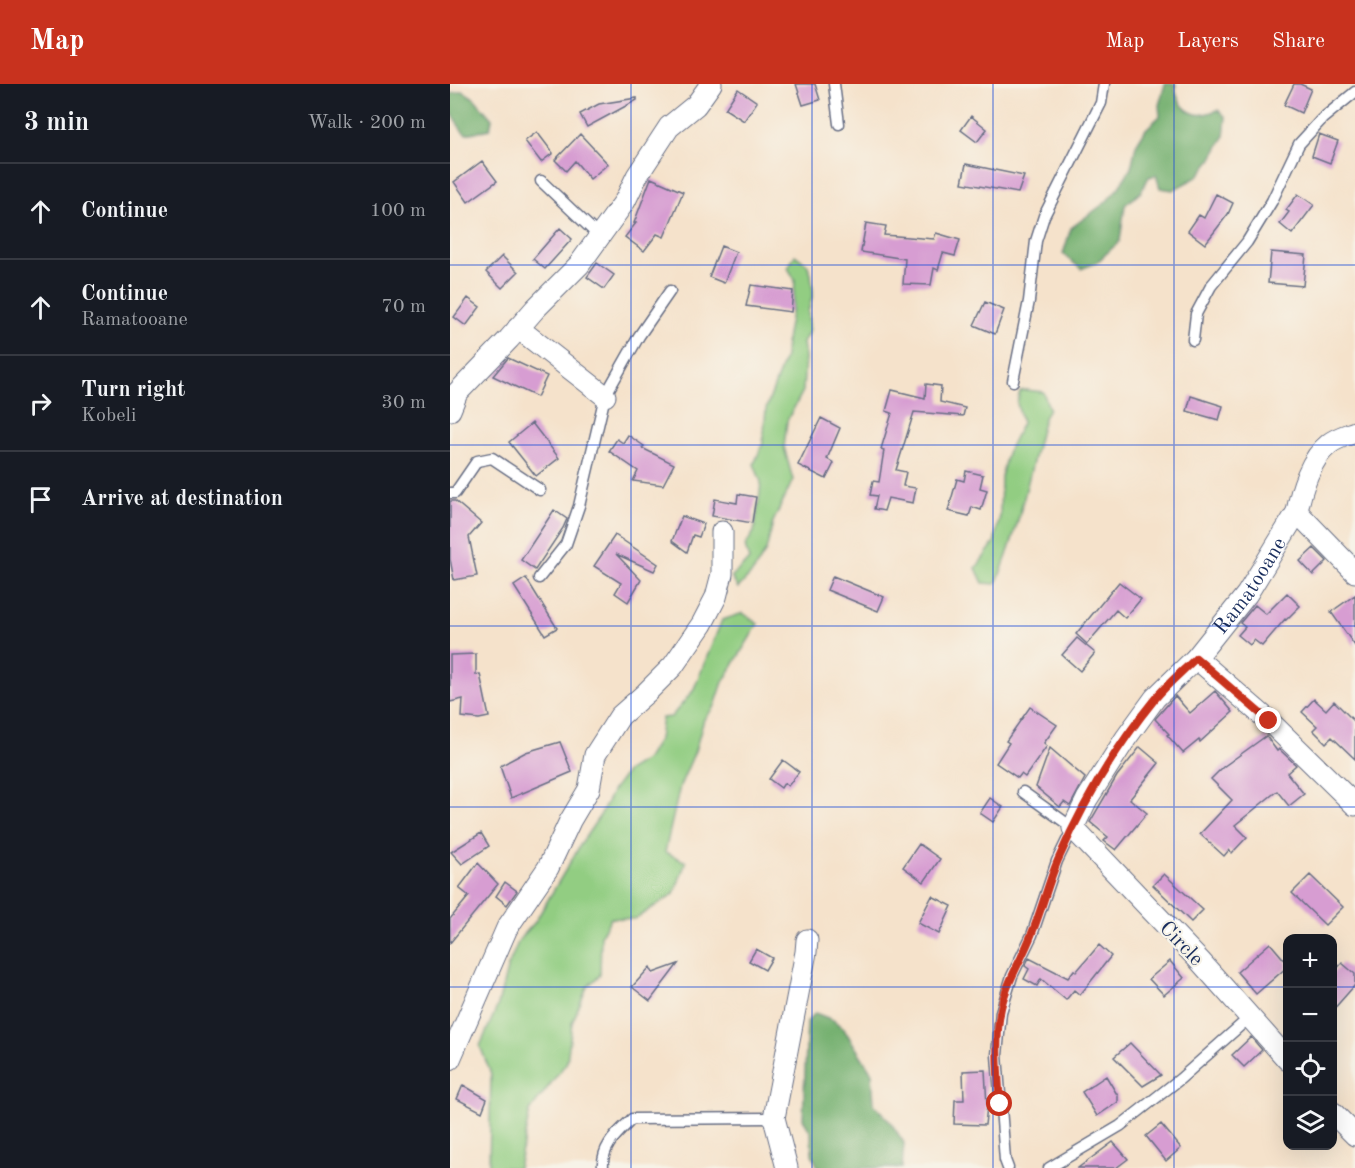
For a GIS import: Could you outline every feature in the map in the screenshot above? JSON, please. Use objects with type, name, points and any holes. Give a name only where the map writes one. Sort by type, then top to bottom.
[{"type":"street","points":[[450,410],[458,393],[550,293],[579,265],[625,201],[637,176],[669,127],[696,105],[711,84]]},
{"type":"street","points":[[518,328],[605,396]]},
{"type":"street","name":"Ramatooane","points":[[1073,828],[1087,799],[1155,698],[1196,658],[1247,594],[1297,512],[1316,457],[1330,442],[1355,432]]},
{"type":"street","points":[[1297,512],[1355,572]]},
{"type":"street","points":[[450,1059],[507,928],[548,868],[570,821],[589,789],[595,755],[620,716],[673,666],[686,650],[716,597],[722,574],[722,532]]},
{"type":"street","points":[[1196,658],[1269,721],[1355,804]]},
{"type":"street","name":"Circle","points":[[1073,828],[1200,960],[1283,1055]]},
{"type":"street","points":[[787,1168],[774,1118],[807,940]]},
{"type":"street","points":[[1337,1117],[1355,1135]]},
{"type":"lane","points":[[834,84],[839,124]]},
{"type":"lane","points":[[1013,381],[1029,301],[1036,241],[1044,216],[1101,103],[1104,84]]},
{"type":"lane","points":[[1193,340],[1196,314],[1201,304],[1211,286],[1246,242],[1272,201],[1299,144],[1322,118],[1355,92]]},
{"type":"lane","points":[[541,181],[600,237]]},
{"type":"lane","points":[[539,578],[566,544],[579,506],[605,396],[639,336],[670,291]]},
{"type":"lane","points":[[450,493],[455,493],[477,461],[492,458],[540,490]]},
{"type":"lane","points":[[1008,1168],[1005,1160],[997,1065],[1000,1012],[1012,976],[1032,935],[1057,861],[1073,828],[1023,792]]},
{"type":"lane","points":[[1049,1168],[1120,1126],[1180,1079],[1250,1017]]},
{"type":"lane","points":[[603,1168],[602,1161],[610,1142],[632,1119],[774,1118]]},
{"type":"green space","points":[[1165,84],[1176,84],[1178,97],[1189,111],[1205,114],[1218,110],[1226,117],[1224,137],[1211,160],[1197,177],[1173,190],[1160,188],[1156,175],[1149,177],[1141,192],[1125,205],[1120,241],[1096,263],[1081,269],[1063,254],[1071,228],[1106,202],[1119,187],[1131,168],[1136,145],[1146,129],[1160,116],[1159,105]]},
{"type":"green space","points":[[463,91],[474,98],[492,119],[490,129],[466,134],[460,129],[450,112],[450,94]]},
{"type":"green space","points":[[795,255],[807,264],[811,274],[813,293],[808,312],[809,331],[803,343],[805,358],[803,391],[787,421],[784,447],[793,480],[773,522],[766,551],[753,572],[738,588],[731,577],[749,560],[745,546],[754,532],[761,482],[754,464],[763,443],[766,409],[785,357],[795,280],[788,268]]},
{"type":"green space","points":[[1020,391],[1043,392],[1049,408],[1044,418],[1004,564],[996,584],[983,583],[976,568],[994,543],[1000,516],[1001,477],[1007,453],[1022,423],[1017,403]]},
{"type":"green space","points":[[743,613],[758,624],[723,682],[715,706],[704,719],[695,751],[680,786],[665,852],[686,862],[674,894],[635,919],[611,918],[601,935],[600,975],[587,987],[572,1023],[567,1062],[530,1111],[518,1168],[489,1168],[491,1074],[480,1046],[498,1005],[507,969],[519,940],[535,922],[601,814],[613,790],[627,771],[647,759],[659,739],[662,718],[671,717],[693,691],[722,620]]},
{"type":"green space","points":[[815,1013],[833,1020],[844,1029],[872,1073],[874,1104],[891,1123],[904,1143],[902,1168],[818,1168],[812,1154],[811,1133],[803,1119],[807,1022]]},
{"type":"building","points":[[796,84],[815,84],[820,100],[803,105]]},
{"type":"building","points":[[1294,84],[1311,89],[1301,113],[1284,105]]},
{"type":"building","points":[[738,89],[757,102],[744,121],[725,109]]},
{"type":"building","points":[[637,98],[587,127],[580,114],[599,104]]},
{"type":"building","points":[[971,116],[987,129],[977,142],[961,130]]},
{"type":"building","points":[[537,132],[553,153],[541,162],[525,141]]},
{"type":"building","points":[[580,134],[608,164],[590,179],[575,161],[566,171],[555,160]]},
{"type":"building","points":[[1319,134],[1338,141],[1330,163],[1312,156]]},
{"type":"building","points":[[482,161],[497,181],[468,202],[454,182]]},
{"type":"building","points":[[966,164],[1024,176],[1018,193],[962,183]]},
{"type":"building","points":[[651,178],[683,192],[664,237],[657,234],[644,251],[625,237],[636,223],[634,223]]},
{"type":"building","points":[[1216,194],[1233,203],[1228,214],[1205,244],[1188,231],[1199,215],[1204,218]]},
{"type":"building","points":[[1298,194],[1314,205],[1292,234],[1280,224],[1289,212],[1286,210]]},
{"type":"building","points":[[866,223],[886,226],[884,235],[934,239],[936,233],[960,240],[955,256],[943,253],[938,270],[934,268],[931,285],[903,284],[905,259],[861,252]]},
{"type":"building","points":[[560,228],[572,239],[545,269],[533,259]]},
{"type":"building","points":[[721,246],[736,252],[724,283],[709,277]]},
{"type":"building","points":[[1271,252],[1306,255],[1303,286],[1268,283]]},
{"type":"building","points":[[502,256],[518,272],[502,288],[486,272]]},
{"type":"building","points":[[597,263],[614,275],[604,289],[587,277]]},
{"type":"building","points":[[751,285],[793,291],[791,312],[746,306]]},
{"type":"building","points":[[468,298],[480,307],[466,326],[454,317]]},
{"type":"building","points":[[985,302],[1004,310],[995,334],[974,325]]},
{"type":"building","points":[[508,358],[547,376],[537,397],[493,376]]},
{"type":"building","points":[[926,384],[941,386],[940,402],[965,408],[963,416],[914,412],[896,470],[906,472],[903,486],[916,488],[913,503],[888,498],[884,511],[874,509],[877,496],[870,495],[873,481],[879,482],[884,450],[881,449],[892,413],[886,411],[892,390],[925,398]]},
{"type":"building","points":[[1191,396],[1223,406],[1219,420],[1187,411]]},
{"type":"building","points":[[821,418],[840,428],[827,459],[834,463],[826,479],[798,465]]},
{"type":"building","points":[[532,423],[559,458],[536,476],[509,442]]},
{"type":"building","points":[[628,435],[644,446],[642,448],[674,464],[663,485],[633,481],[638,471],[609,451],[617,439],[623,443]]},
{"type":"building","points":[[966,471],[983,475],[980,488],[987,490],[981,510],[972,507],[969,516],[948,511],[957,479],[964,481]]},
{"type":"building","points":[[738,494],[756,497],[752,523],[712,516],[715,499],[737,503]]},
{"type":"building","points":[[450,501],[455,501],[481,523],[469,537],[477,576],[454,580],[450,559]]},
{"type":"building","points":[[554,510],[567,519],[535,570],[521,560]]},
{"type":"building","points":[[682,516],[704,524],[699,537],[693,535],[687,552],[672,541]]},
{"type":"building","points":[[615,535],[658,564],[654,571],[616,554],[641,580],[628,602],[615,593],[621,583],[594,566]]},
{"type":"building","points":[[1314,548],[1327,561],[1313,575],[1300,561]]},
{"type":"building","points":[[833,576],[884,597],[878,611],[827,590]]},
{"type":"building","points":[[526,578],[557,628],[545,635],[514,586]]},
{"type":"building","points":[[1119,582],[1141,599],[1125,618],[1116,610],[1087,644],[1076,634]]},
{"type":"building","points":[[1287,593],[1300,606],[1285,619],[1262,646],[1254,640],[1250,645],[1238,635],[1245,627],[1240,623],[1255,605],[1266,614]]},
{"type":"building","points":[[1355,595],[1355,646],[1331,612]]},
{"type":"building","points":[[1077,638],[1095,653],[1080,671],[1062,655]]},
{"type":"building","points":[[476,654],[476,675],[480,674],[489,717],[479,719],[462,717],[463,699],[450,702],[450,655]]},
{"type":"building","points":[[1215,691],[1233,712],[1200,742],[1199,740],[1183,753],[1155,719],[1175,696],[1190,713]]},
{"type":"building","points":[[1314,699],[1326,710],[1334,701],[1355,722],[1355,759],[1332,737],[1326,743],[1313,730],[1317,726],[1302,712]]},
{"type":"building","points":[[1030,707],[1057,725],[1044,743],[1047,746],[1025,777],[1021,774],[1018,778],[996,763],[1009,743],[1006,741]]},
{"type":"building","points":[[1266,736],[1277,751],[1279,749],[1296,765],[1287,773],[1304,794],[1289,806],[1277,791],[1235,825],[1247,837],[1232,853],[1229,850],[1224,856],[1200,834],[1232,800],[1211,779],[1223,767]]},
{"type":"building","points":[[560,742],[572,772],[511,798],[500,766],[526,752]]},
{"type":"building","points":[[1140,747],[1159,763],[1130,799],[1147,813],[1116,850],[1104,841],[1108,837],[1090,822],[1117,776]]},
{"type":"building","points":[[1050,748],[1085,778],[1070,806],[1064,802],[1060,807],[1036,787]]},
{"type":"building","points":[[783,760],[799,772],[788,786],[784,783],[781,788],[769,779]]},
{"type":"building","points":[[990,798],[1003,807],[993,822],[980,813]]},
{"type":"building","points":[[481,833],[489,846],[462,864],[451,852]]},
{"type":"building","points":[[919,844],[940,859],[924,882],[903,867]]},
{"type":"building","points":[[478,863],[498,884],[450,943],[450,919],[469,896],[459,888]]},
{"type":"building","points":[[1164,874],[1203,910],[1191,922],[1153,885]]},
{"type":"building","points":[[1310,875],[1343,907],[1325,925],[1292,893]]},
{"type":"building","points":[[505,882],[517,891],[507,905],[496,896]]},
{"type":"building","points":[[932,896],[952,906],[939,934],[918,923]]},
{"type":"building","points":[[1270,943],[1283,958],[1283,970],[1256,994],[1237,972]]},
{"type":"building","points":[[1099,945],[1111,956],[1080,995],[1074,990],[1066,1000],[1041,979],[1037,986],[1024,979],[1029,969],[1025,966],[1029,958],[1068,978]]},
{"type":"building","points":[[756,949],[772,958],[765,970],[749,961]]},
{"type":"building","points":[[1170,961],[1184,978],[1164,995],[1149,979]]},
{"type":"building","points":[[1342,963],[1355,974],[1355,985],[1337,1005],[1337,988],[1337,968]]},
{"type":"building","points":[[678,964],[650,1001],[632,987],[650,967],[653,973]]},
{"type":"building","points":[[1251,1037],[1262,1050],[1244,1067],[1232,1055]]},
{"type":"building","points":[[1130,1043],[1161,1075],[1143,1086],[1114,1057]]},
{"type":"building","points":[[985,1070],[987,1106],[985,1125],[954,1124],[955,1100],[964,1100],[963,1071]]},
{"type":"building","points":[[1106,1076],[1118,1096],[1118,1102],[1097,1116],[1082,1092]]},
{"type":"building","points":[[463,1085],[487,1099],[482,1112],[457,1099]]},
{"type":"building","points":[[1161,1124],[1181,1148],[1166,1161],[1146,1136]]},
{"type":"building","points":[[1113,1142],[1128,1159],[1116,1168],[1078,1168]]},
{"type":"route","points":[[1000,1104],[997,1055],[1000,1012],[1012,976],[1032,935],[1057,861],[1087,799],[1126,738],[1155,698],[1196,658],[1269,721]]}]
